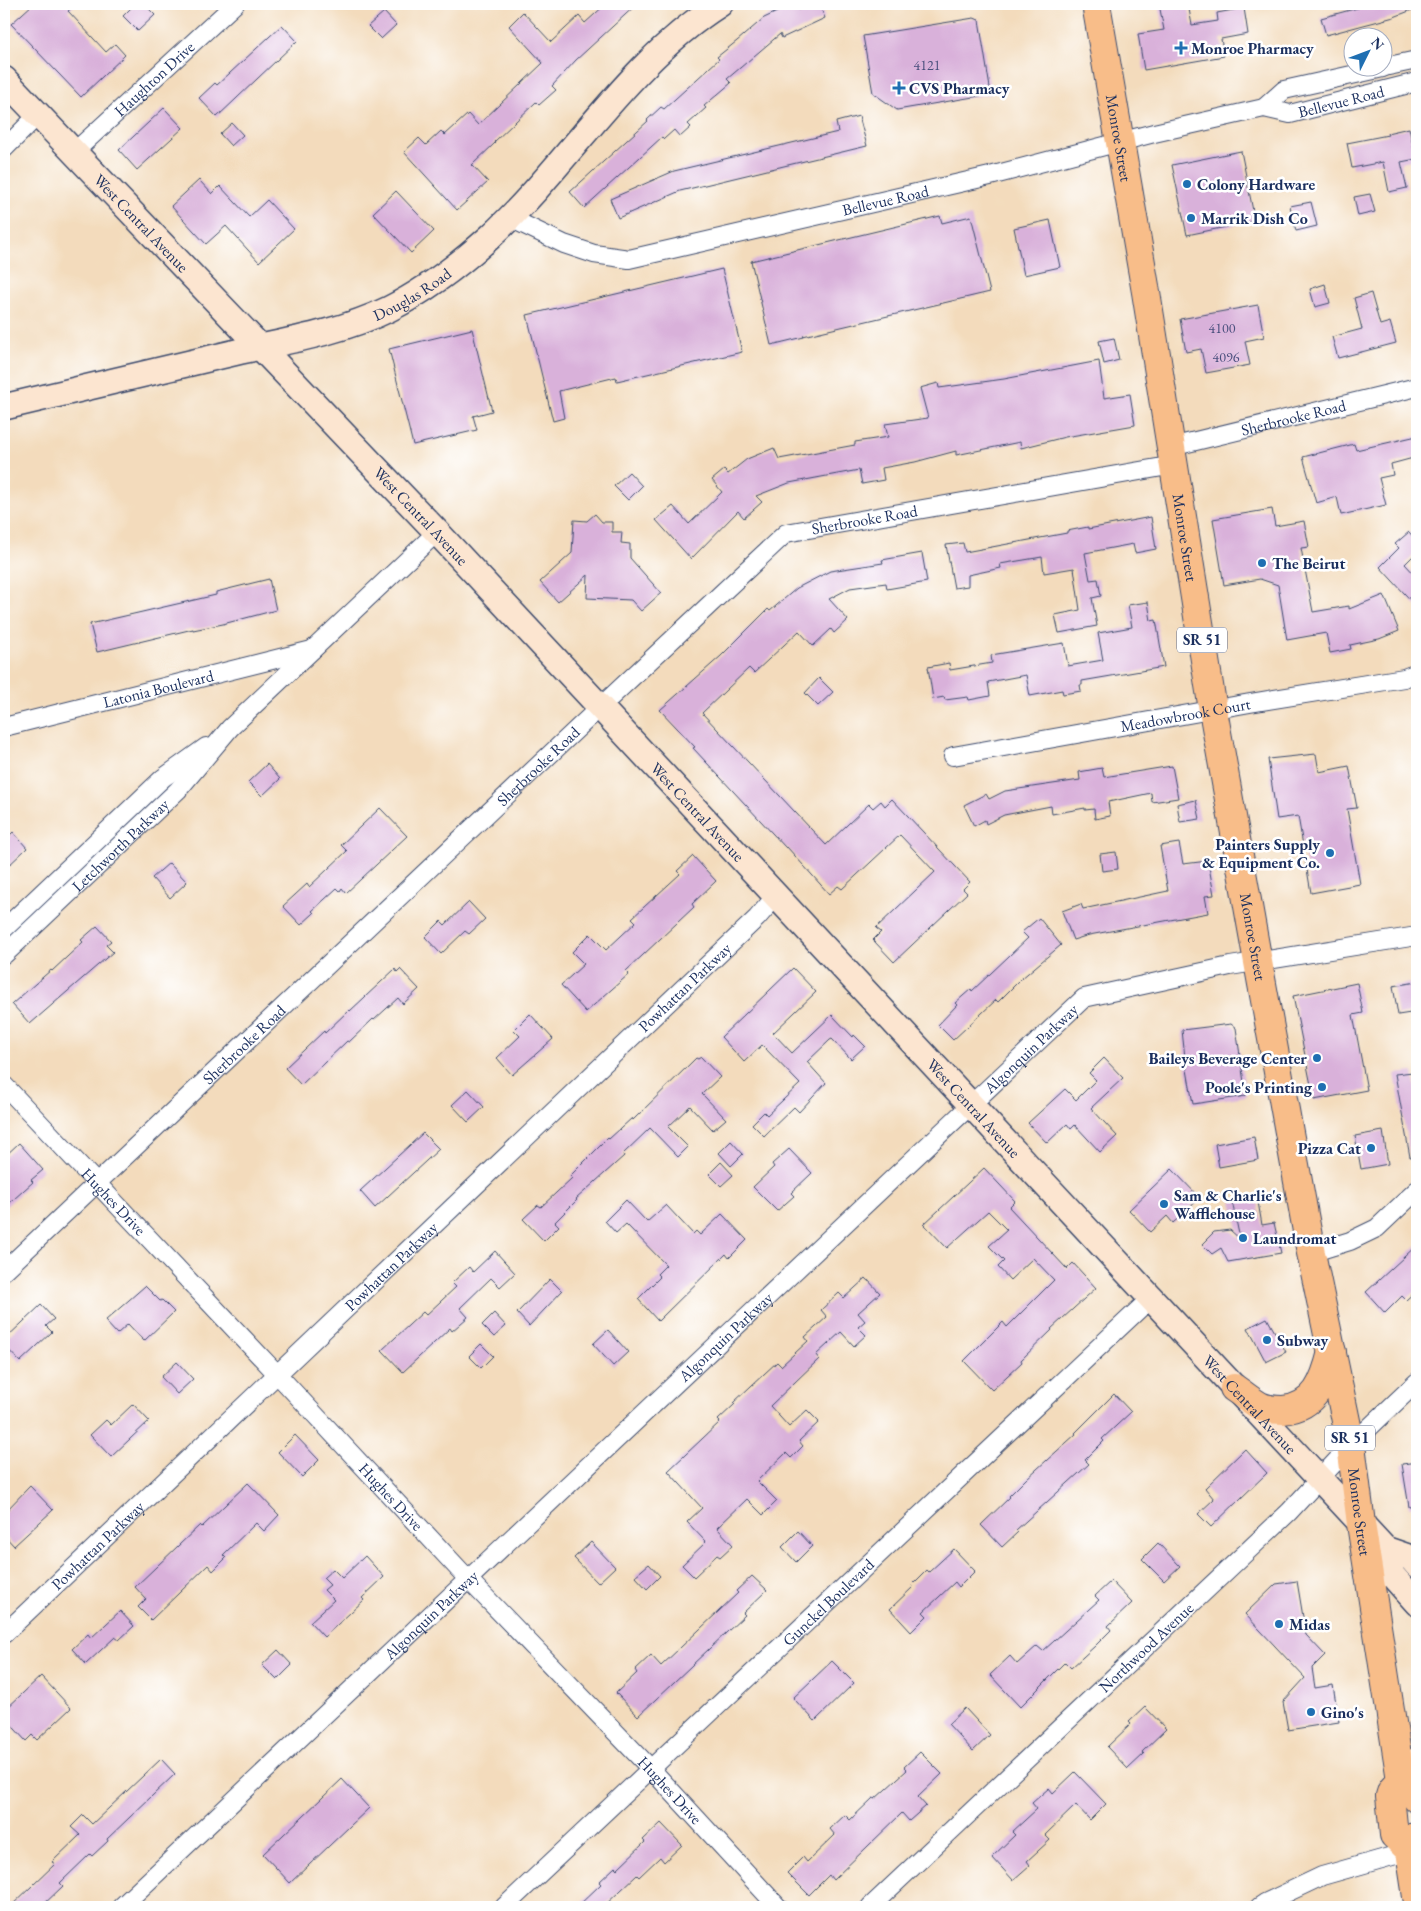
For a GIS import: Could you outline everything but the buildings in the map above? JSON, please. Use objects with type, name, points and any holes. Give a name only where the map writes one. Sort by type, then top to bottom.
[{"type":"main road","name":"Douglas Road","points":[[4,407],[330,331],[386,310],[422,290],[488,239],[510,218],[604,110],[667,44],[704,14],[720,4]]},
{"type":"main road","name":"Monroe Street","points":[[1096,4],[1173,456],[1213,710],[1311,1252],[1351,1445],[1361,1524],[1413,1783],[1392,1790],[1390,1796],[1394,1835],[1414,1843]]},
{"type":"main road","name":"West Central Avenue","points":[[4,79],[437,532],[970,1105],[1152,1297],[1361,1524],[1385,1549],[1411,1558],[1417,1565]]},
{"type":"main road","points":[[1234,1388],[1261,1406],[1278,1410],[1300,1406],[1307,1403],[1320,1385],[1327,1372],[1332,1352]]},
{"type":"main road","name":"West Central Avenue","points":[[1385,1549],[1392,1576],[1417,1603]]},
{"type":"main road","points":[[1414,1843],[1417,1897]]},
{"type":"street","name":"Haughton Drive","points":[[73,153],[235,4]]},
{"type":"street","name":"Bellevue Road","points":[[1394,65],[1417,60]]},
{"type":"street","name":"Bellevue Road","points":[[1264,108],[1284,90],[1344,76]]},
{"type":"street","name":"Bellevue Road","points":[[510,218],[564,244],[594,254],[629,259],[990,176],[1119,140],[1264,108],[1290,114],[1417,82]]},
{"type":"street","points":[[4,149],[38,115]]},
{"type":"street","name":"Sherbrooke Road","points":[[4,1271],[786,534],[1173,456],[1417,387]]},
{"type":"street","name":"Letchworth Parkway","points":[[4,929],[163,778],[230,728],[437,532]]},
{"type":"street","name":"Latonia Boulevard","points":[[4,727],[313,650]]},
{"type":"street","name":"Meadowbrook Court","points":[[953,756],[1404,678],[1417,674]]},
{"type":"street","name":"Letchworth Parkway","points":[[4,955],[178,790],[230,728]]},
{"type":"street","name":"Powhattan Parkway","points":[[4,1634],[757,918],[776,896]]},
{"type":"street","name":"Algonquin Parkway","points":[[121,1907],[1084,998],[1258,962],[1417,936]]},
{"type":"street","name":"Hughes Drive","points":[[4,1085],[278,1375],[468,1580],[650,1769],[778,1907]]},
{"type":"street","points":[[1311,1252],[1350,1241],[1377,1228],[1417,1190]]},
{"type":"street","name":"Gunckel Boulevard","points":[[504,1907],[1152,1297]]},
{"type":"street","name":"Northwood Avenue","points":[[870,1907],[1284,1517],[1351,1445],[1417,1382]]},
{"type":"street","points":[[1260,1907],[1322,1876],[1414,1843]]},
{"type":"place","name":"Monroe Pharmacy","points":[[1181,48]]},
{"type":"place","name":"CVS Pharmacy","points":[[899,88]]},
{"type":"place","name":"Colony Hardware","points":[[1187,184]]},
{"type":"place","name":"Marrik Dish Co","points":[[1191,218]]},
{"type":"place","name":"The Beirut","points":[[1262,563]]},
{"type":"place","name":"Painters Supply & Equipment Co.","points":[[1330,853]]},
{"type":"place","name":"Baileys Beverage Center","points":[[1317,1058]]},
{"type":"place","name":"Poole's Printing","points":[[1322,1087]]},
{"type":"place","name":"Pizza Cat","points":[[1371,1148]]},
{"type":"place","name":"Sam & Charlie's Wafflehouse","points":[[1164,1204]]},
{"type":"place","name":"Laundromat","points":[[1243,1238]]},
{"type":"place","name":"Subway","points":[[1267,1340]]},
{"type":"place","name":"Midas","points":[[1279,1624]]},
{"type":"place","name":"Gino's","points":[[1311,1712]]}]
